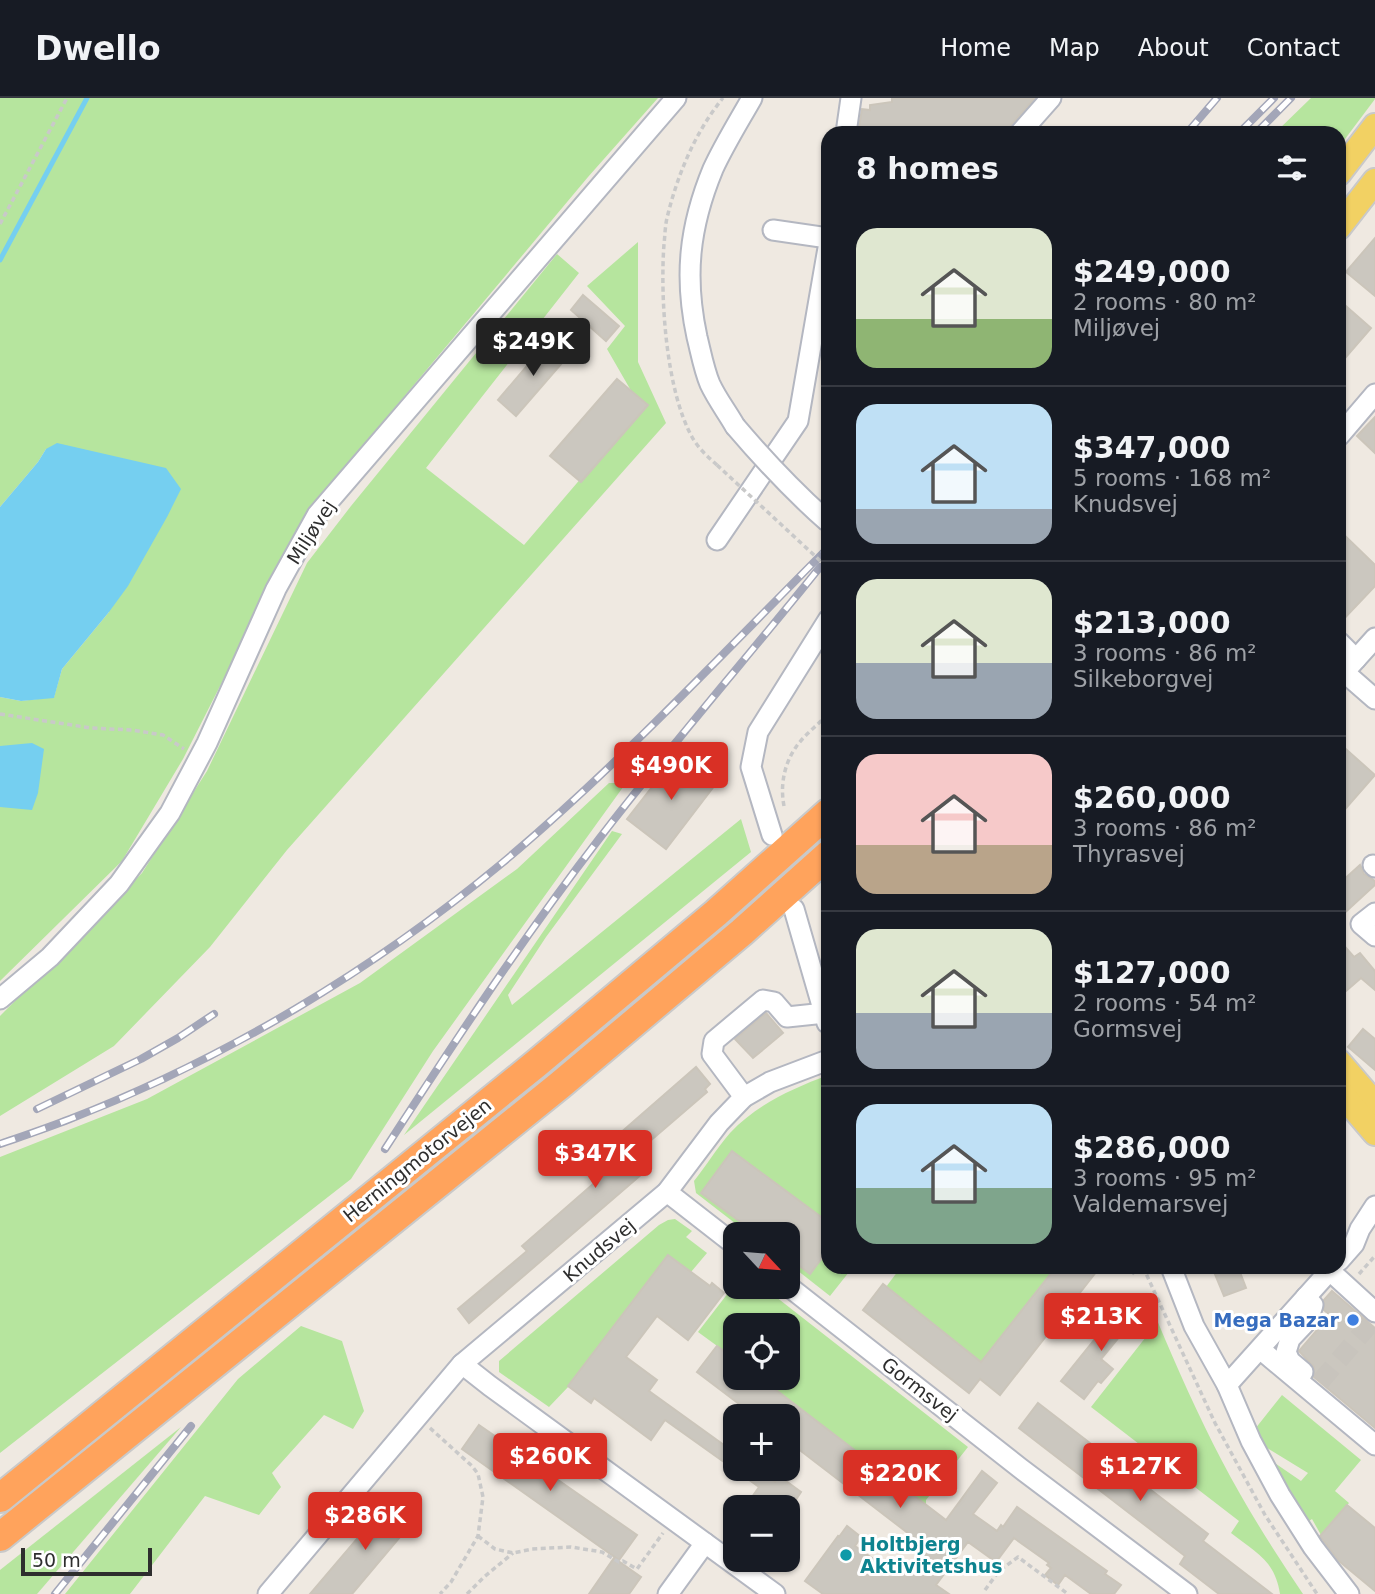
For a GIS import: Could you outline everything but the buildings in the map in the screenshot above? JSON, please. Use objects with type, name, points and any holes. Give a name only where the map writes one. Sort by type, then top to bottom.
[{"type":"highway","name":"Herningmotorvejen","points":[[0,1498],[537,1063],[716,913],[821,819]]},
{"type":"highway","name":"Herningmotorvejen","points":[[0,1537],[560,1085],[742,932],[821,861]]},
{"type":"main road","points":[[1346,164],[1375,126]]},
{"type":"main road","points":[[1346,218],[1375,181]]},
{"type":"main road","points":[[1346,1059],[1375,1087]]},
{"type":"main road","points":[[1346,1070],[1375,1104]]},
{"type":"main road","points":[[1346,1099],[1375,1133]]},
{"type":"street","name":"Miljøvej","points":[[0,999],[50,957],[119,884],[170,813],[207,743],[276,589],[317,515],[676,98]]},
{"type":"street","points":[[752,98],[714,168],[701,203],[693,232],[689,270],[691,310],[710,383],[734,426],[775,473],[821,516]]},
{"type":"street","points":[[731,136],[767,98]]},
{"type":"street","points":[[847,126],[851,98]]},
{"type":"street","points":[[1026,126],[1051,98]]},
{"type":"street","points":[[772,230],[821,237]]},
{"type":"street","points":[[717,540],[799,421],[821,324]]},
{"type":"street","points":[[1346,435],[1375,394]]},
{"type":"street","points":[[772,835],[751,767],[758,732],[821,631]]},
{"type":"street","points":[[1375,638],[1346,670],[1375,699]]},
{"type":"street","points":[[794,909],[821,1000]]},
{"type":"street","points":[[1375,913],[1361,924],[1375,936]]},
{"type":"street","points":[[744,1097],[712,1054],[714,1041],[763,1000],[774,1002],[787,1017],[821,1020]]},
{"type":"street","name":"Knudsvej","points":[[268,1594],[462,1364],[667,1192],[719,1123],[744,1097],[770,1082],[821,1063]]},
{"type":"street","points":[[667,1192],[723,1236]]},
{"type":"street","points":[[1354,1244],[1375,1206]]},
{"type":"street","points":[[1346,1253],[1354,1244],[1375,1231]]},
{"type":"street","points":[[1174,1274],[1194,1326],[1227,1385],[1251,1441],[1280,1495],[1313,1547],[1349,1594]]},
{"type":"street","points":[[1227,1385],[1327,1274]]},
{"type":"street","points":[[1338,1274],[1373,1318]]},
{"type":"street","name":"Gormsvej","points":[[800,1295],[1020,1468],[1165,1588],[1187,1594]]},
{"type":"street","points":[[1306,1297],[1313,1305],[1308,1320],[1290,1339],[1286,1352],[1290,1361],[1318,1385],[1320,1382]]},
{"type":"street","points":[[1260,1349],[1375,1446]]},
{"type":"street","points":[[462,1364],[775,1594]]},
{"type":"street","points":[[668,1594],[705,1544]]},
{"type":"path","points":[[0,224],[68,98]]},
{"type":"path","points":[[717,465],[821,562]]},
{"type":"path","points":[[0,714],[91,728],[163,735],[185,750]]},
{"type":"path","points":[[785,813],[782,794],[784,774],[796,747],[821,721]]},
{"type":"path","points":[[1144,1274],[1215,1423],[1265,1515],[1317,1594]]},
{"type":"path","points":[[430,1428],[466,1459],[478,1474],[483,1497],[478,1536],[451,1582],[440,1594]]},
{"type":"path","points":[[478,1536],[495,1549],[513,1553],[571,1547],[602,1552],[637,1569],[665,1531]]},
{"type":"path","points":[[467,1594],[513,1553]]},
{"type":"path","points":[[985,1590],[999,1571],[1018,1557],[1068,1594]]},
{"type":"green space","points":[[0,98],[658,98],[588,177],[310,509],[183,759],[122,861],[0,981],[0,697],[21,701],[54,697],[62,669],[109,612],[46,449],[0,507]]},
{"type":"green space","points":[[1311,98],[1375,98],[1346,138],[1346,126],[1282,126]]},
{"type":"green space","points":[[638,242],[638,362],[666,423],[287,850],[210,947],[114,1046],[0,1116],[0,1016],[142,873],[207,771],[307,563],[557,254],[579,273],[426,468],[524,545],[641,408],[607,349],[625,326],[587,286]]},
{"type":"green space","points":[[609,783],[626,783],[433,1051],[351,1179],[0,1453],[0,1157],[147,1099],[360,983],[517,869]]},
{"type":"green space","points":[[741,819],[751,852],[404,1135],[612,831],[622,834],[546,937],[508,995],[512,1005]]},
{"type":"green space","points":[[821,1078],[821,1274],[847,1274],[830,1296],[800,1272],[800,1222],[733,1222],[696,1193],[694,1181],[730,1133],[763,1106]]},
{"type":"green space","points":[[675,1219],[692,1231],[686,1237],[707,1253],[691,1272],[668,1255],[569,1386],[549,1407],[499,1372],[499,1361],[659,1225]]},
{"type":"green space","points":[[896,1274],[1050,1274],[981,1362],[886,1287]]},
{"type":"green space","points":[[723,1299],[779,1299],[797,1313],[723,1313],[723,1350],[698,1332]]},
{"type":"green space","points":[[800,1316],[968,1447],[926,1500],[926,1505],[800,1408],[800,1404],[794,1404],[776,1390],[800,1390]]},
{"type":"green space","points":[[1152,1316],[1157,1320],[1196,1409],[1231,1478],[1303,1594],[1280,1594],[1269,1565],[1231,1533],[1239,1521],[1091,1407],[1149,1333],[1143,1328]]},
{"type":"green space","points":[[301,1326],[342,1341],[364,1411],[353,1429],[324,1415],[272,1473],[281,1487],[259,1515],[205,1496],[130,1594],[65,1594],[238,1379]]},
{"type":"green space","points":[[1282,1395],[1361,1460],[1335,1491],[1349,1503],[1321,1535],[1312,1519],[1305,1524],[1266,1457],[1301,1481],[1308,1473],[1259,1443],[1255,1429]]},
{"type":"green space","points":[[181,1427],[37,1594],[0,1594],[0,1570]]},
{"type":"water","points":[[57,443],[166,468],[181,489],[128,586],[62,669],[54,698],[21,701],[0,697],[0,507],[46,449]]},
{"type":"water","points":[[32,743],[44,749],[38,793],[32,810],[0,807],[0,746]]},
{"type":"waterway","points":[[0,260],[87,98]]},
{"type":"tunnel","points":[[1320,1382],[1370,1324]]},
{"type":"railway","points":[[1193,126],[1217,98]]},
{"type":"railway","points":[[1246,126],[1274,98]]},
{"type":"railway","points":[[1263,126],[1291,98]]},
{"type":"railway","points":[[0,1144],[70,1119],[185,1069],[296,1009],[401,940],[501,864],[586,789],[821,555]]},
{"type":"railway","points":[[385,1149],[489,992],[570,877],[653,770],[820,567]]},
{"type":"railway","points":[[37,1109],[141,1059],[214,1014]]},
{"type":"railway","points":[[55,1594],[191,1426]]},
{"type":"place","name":"Mega Bazar","points":[[1353,1320]]},
{"type":"place","name":"Holtbjerg Aktivitetshus","points":[[846,1555]]}]
